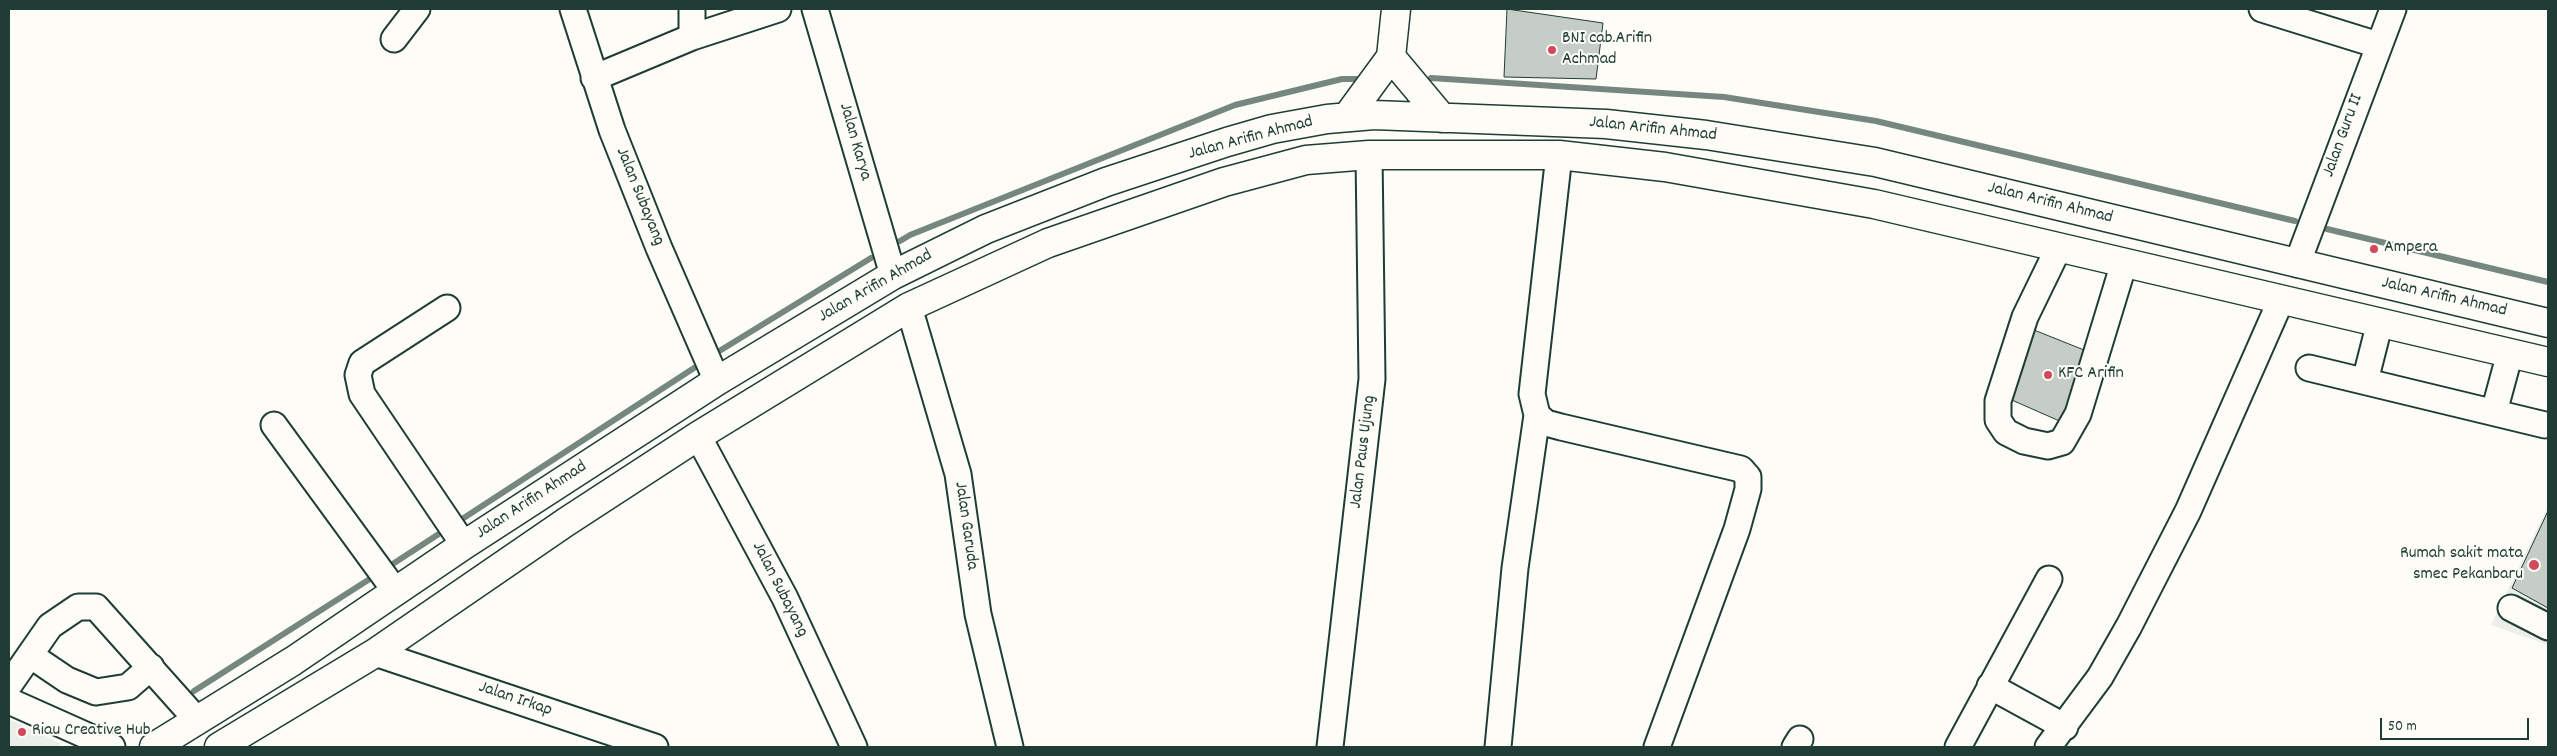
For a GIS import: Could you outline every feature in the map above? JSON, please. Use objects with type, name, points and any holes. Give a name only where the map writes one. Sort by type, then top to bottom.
[{"type":"main road","points":[[1347,117],[1391,57],[1396,9]]},
{"type":"main road","points":[[1391,57],[1442,118]]},
{"type":"main road","name":"Jalan Arifin Ahmad","points":[[154,747],[293,661],[386,578],[456,532],[717,381],[893,275],[986,229],[1106,182],[1272,130],[1347,117],[1374,115],[1606,124],[1706,135],[1875,162],[2548,323]]},
{"type":"main road","name":"Jalan Arifin Ahmad","points":[[220,747],[375,653],[566,522],[698,436],[909,307],[1048,243],[1224,182],[1306,160],[1368,155],[1559,155],[1665,166],[1874,204],[2548,362]]},
{"type":"main road","points":[[1967,225],[1977,187]]},
{"type":"main road","points":[[293,661],[312,690]]},
{"type":"street","points":[[394,39],[417,9]]},
{"type":"street","name":"Jalan Subayang","points":[[573,9],[612,130],[659,248],[717,381]]},
{"type":"street","points":[[692,9],[692,37]]},
{"type":"street","points":[[594,78],[692,37],[778,9]]},
{"type":"street","name":"Jalan Karya","points":[[815,9],[893,275]]},
{"type":"street","points":[[2262,9],[2378,45]]},
{"type":"street","name":"Jalan Guru II","points":[[2297,264],[2393,9]]},
{"type":"street","name":"Jalan Paus Ujung","points":[[1330,747],[1372,379],[1368,155]]},
{"type":"street","points":[[1498,747],[1515,568],[1537,415],[1532,394],[1559,155]]},
{"type":"street","points":[[2059,247],[2025,317],[1998,401],[1998,420],[2006,432],[2024,441],[2048,446],[2062,442],[2078,414],[2124,263]]},
{"type":"street","points":[[2048,747],[2065,727],[2110,660],[2188,511],[2281,300]]},
{"type":"street","name":"Jalan Garuda","points":[[909,307],[958,474],[978,614],[1010,747]]},
{"type":"street","points":[[447,308],[362,363],[358,376],[362,394],[456,532]]},
{"type":"street","points":[[2366,381],[2380,322]]},
{"type":"street","points":[[2494,412],[2510,353]]},
{"type":"street","points":[[2309,368],[2545,425]]},
{"type":"street","points":[[1537,415],[1546,422],[1561,427],[1741,469],[1748,477],[1748,490],[1736,529],[1657,747]]},
{"type":"street","points":[[274,425],[386,578]]},
{"type":"street","name":"Jalan Subayang","points":[[698,436],[784,598],[854,747]]},
{"type":"street","points":[[1958,747],[2049,579]]},
{"type":"street","points":[[9,685],[50,626],[78,607],[96,607],[197,720]]},
{"type":"street","points":[[2510,608],[2548,627]]},
{"type":"street","name":"Jalan Irkap","points":[[375,653],[655,747]]},
{"type":"street","points":[[30,655],[66,680],[96,692],[128,688],[151,667]]},
{"type":"street","points":[[1990,686],[2065,727]]},
{"type":"street","points":[[9,701],[112,747]]},
{"type":"shaded area","name":"Rumah sakit mata smec Pekanbaru","points":[[2548,506],[2548,645],[2491,625]]},
{"type":"shaded area","name":"Riau Creative Hub","points":[[9,719],[62,744],[57,747],[9,747]]},
{"type":"building","name":"BNI cab.Arifin Achmad","points":[[1507,9],[1603,23],[1596,79],[1504,77]]},
{"type":"building","name":"KFC Arifin","points":[[2034,330],[2089,352],[2064,423],[2005,397]]},
{"type":"building","name":"Rumah sakit mata smec Pekanbaru","points":[[2548,511],[2548,608],[2512,588]]},
{"type":"waterway","points":[[1431,78],[1724,97],[1876,121],[2295,221]]},
{"type":"waterway","points":[[900,241],[910,235],[1235,105],[1342,79],[1357,79]]},
{"type":"waterway","points":[[2327,229],[2548,282]]},
{"type":"waterway","points":[[721,350],[871,258]]},
{"type":"waterway","points":[[456,523],[694,368]]},
{"type":"waterway","points":[[385,569],[448,528]]},
{"type":"waterway","points":[[194,691],[376,575]]},
{"type":"place","name":"BNI cab.Arifin Achmad","points":[[1552,50]]},
{"type":"place","name":"Ampera","points":[[2374,249]]},
{"type":"place","name":"KFC Arifin","points":[[2048,375]]},
{"type":"place","name":"Rumah sakit mata smec Pekanbaru","points":[[2534,565]]},
{"type":"place","name":"Riau Creative Hub","points":[[22,732]]}]
